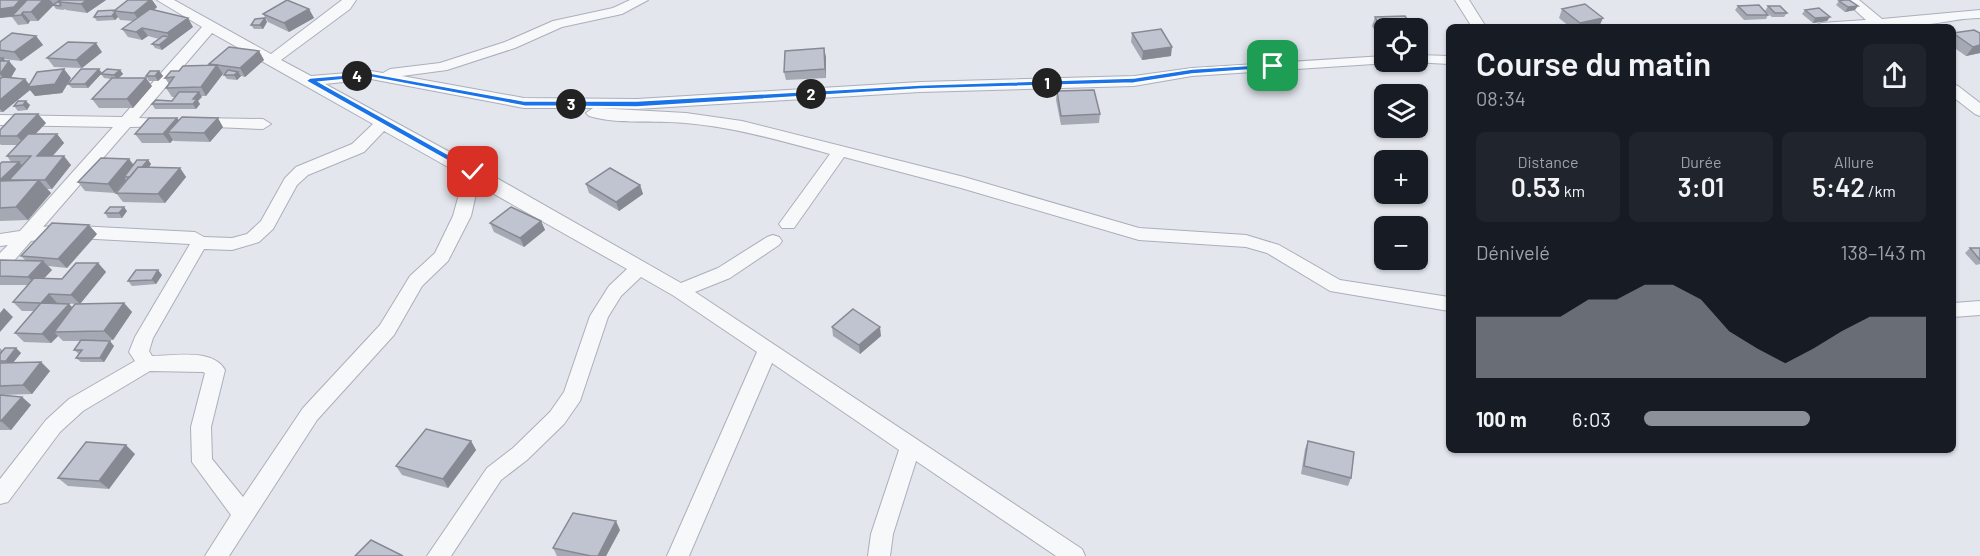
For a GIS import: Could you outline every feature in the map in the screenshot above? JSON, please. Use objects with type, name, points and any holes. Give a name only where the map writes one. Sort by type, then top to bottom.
[{"type":"street","points":[[164,0],[473,172],[680,291],[1074,556]]},
{"type":"street","points":[[272,60],[350,0]]},
{"type":"street","points":[[310,81],[442,67],[510,45],[558,24],[617,10],[641,0]]},
{"type":"street","points":[[1462,0],[1477,24]]},
{"type":"street","points":[[1851,0],[1879,24]]},
{"type":"street","points":[[1890,24],[1980,14]]},
{"type":"street","points":[[0,265],[210,27]]},
{"type":"street","points":[[1428,59],[1446,60]]},
{"type":"street","points":[[524,103],[637,104],[920,87],[1134,81],[1192,72],[1374,61]]},
{"type":"street","points":[[370,75],[524,103],[615,116],[686,118],[742,126],[964,183],[1139,234],[1246,241],[1273,249],[1336,286],[1446,304]]},
{"type":"street","points":[[1956,91],[1980,111]]},
{"type":"street","points":[[714,99],[742,126]]},
{"type":"street","points":[[0,120],[263,124]]},
{"type":"street","points":[[0,240],[58,231],[182,236],[195,238],[199,243],[232,244],[253,238],[267,225],[291,182],[302,171],[358,148],[384,122]]},
{"type":"street","points":[[788,224],[840,151]]},
{"type":"street","points":[[216,556],[310,414],[387,330],[416,280],[442,257],[462,216],[473,172]]},
{"type":"street","points":[[680,291],[724,273],[774,241]]},
{"type":"street","points":[[147,363],[139,352],[144,337],[199,243]]},
{"type":"street","points":[[438,556],[494,474],[557,418],[573,396],[599,316],[615,291],[640,267]]},
{"type":"street","points":[[1956,310],[1980,308]]},
{"type":"street","points":[[678,556],[767,351]]},
{"type":"street","points":[[0,495],[53,426],[76,405],[147,363],[207,364],[215,370],[201,427],[202,462],[243,514]]},
{"type":"street","points":[[879,556],[882,534],[911,446]]},
{"type":"building","points":[[0,0],[20,0],[14,7],[0,9]]},
{"type":"building","points":[[27,0],[43,0],[31,12],[12,16]]},
{"type":"building","points":[[61,0],[87,0],[81,4],[59,2]]},
{"type":"building","points":[[128,0],[150,0],[134,13],[114,11]]},
{"type":"building","points":[[287,0],[309,9],[284,23],[263,14]]},
{"type":"building","points":[[1849,0],[1858,6],[1848,7],[1839,1]]},
{"type":"building","points":[[1585,4],[1603,18],[1580,23],[1562,9]]},
{"type":"building","points":[[1759,5],[1768,15],[1747,15],[1738,6]]},
{"type":"building","points":[[1768,6],[1780,6],[1787,13],[1775,13]]},
{"type":"building","points":[[1819,8],[1830,17],[1815,18],[1805,10]]},
{"type":"building","points":[[150,9],[188,18],[167,33],[142,28],[136,32],[122,29]]},
{"type":"building","points":[[115,10],[112,16],[94,17],[98,11]]},
{"type":"building","points":[[1405,16],[1406,18],[1376,18]]},
{"type":"building","points":[[265,18],[260,25],[251,25],[255,19]]},
{"type":"building","points":[[1161,29],[1172,47],[1143,51],[1132,33]]},
{"type":"building","points":[[1974,30],[1980,33],[1980,45],[1973,47],[1956,35],[1956,33]]},
{"type":"building","points":[[12,33],[36,36],[14,52],[0,50],[0,42]]},
{"type":"building","points":[[163,36],[169,37],[159,45],[152,44]]},
{"type":"building","points":[[68,42],[96,43],[76,60],[47,58]]},
{"type":"building","points":[[229,47],[259,51],[240,68],[209,64]]},
{"type":"building","points":[[824,48],[825,69],[784,72],[785,51]]},
{"type":"building","points":[[0,58],[3,58],[1,61],[9,61],[0,74]]},
{"type":"building","points":[[217,65],[201,87],[166,88],[174,77],[165,78],[171,71],[179,71],[183,66]]},
{"type":"building","points":[[64,69],[55,84],[28,87],[37,72]]},
{"type":"building","points":[[81,69],[99,69],[85,84],[68,84]]},
{"type":"building","points":[[107,69],[120,70],[114,75],[101,74]]},
{"type":"building","points":[[228,70],[238,72],[234,75],[224,75]]},
{"type":"building","points":[[150,71],[159,71],[155,76],[146,76]]},
{"type":"building","points":[[3,77],[25,79],[0,100],[0,79]]},
{"type":"building","points":[[112,78],[146,78],[127,99],[92,99]]},
{"type":"building","points":[[1094,90],[1100,114],[1061,116],[1057,91]]},
{"type":"building","points":[[179,92],[199,92],[193,99],[197,99],[193,104],[152,104],[156,100],[172,101]]},
{"type":"building","points":[[18,101],[26,101],[23,105],[14,106]]},
{"type":"building","points":[[15,114],[38,114],[17,136],[0,136],[0,130]]},
{"type":"building","points":[[182,117],[218,118],[204,133],[168,132]]},
{"type":"building","points":[[149,118],[177,118],[163,134],[135,134]]},
{"type":"building","points":[[28,134],[57,134],[37,156],[64,156],[45,180],[9,180],[31,156],[7,156]]},
{"type":"building","points":[[101,158],[129,159],[108,184],[78,182]]},
{"type":"building","points":[[137,160],[148,160],[130,177],[124,177]]},
{"type":"building","points":[[19,162],[0,180],[0,164]]},
{"type":"building","points":[[138,167],[180,168],[158,194],[116,193]]},
{"type":"building","points":[[610,168],[640,185],[616,202],[586,184]]},
{"type":"building","points":[[39,180],[16,207],[0,208],[0,181]]},
{"type":"building","points":[[110,207],[124,207],[119,213],[105,213]]},
{"type":"building","points":[[511,207],[541,221],[520,238],[490,223]]},
{"type":"building","points":[[52,223],[89,225],[58,259],[21,256]]},
{"type":"building","points":[[1970,248],[1980,248],[1980,260]]},
{"type":"building","points":[[0,260],[43,261],[28,277],[0,276]]},
{"type":"building","points":[[76,263],[98,263],[71,295],[49,294],[41,303],[13,302],[34,278],[62,279]]},
{"type":"building","points":[[136,270],[158,270],[152,280],[128,281]]},
{"type":"building","points":[[41,303],[69,304],[42,334],[15,333]]},
{"type":"building","points":[[124,303],[104,331],[54,332],[75,304]]},
{"type":"building","points":[[853,309],[880,327],[859,345],[832,327]]},
{"type":"building","points":[[81,340],[110,341],[100,358],[76,358],[82,350],[74,350]]},
{"type":"building","points":[[5,348],[16,348],[6,361],[0,361],[0,354]]},
{"type":"building","points":[[41,362],[23,385],[0,386],[0,363]]},
{"type":"building","points":[[0,395],[22,397],[1,421],[0,421]]},
{"type":"building","points":[[426,429],[471,441],[443,479],[396,466]]},
{"type":"building","points":[[1308,441],[1354,452],[1351,478],[1304,466]]},
{"type":"building","points":[[86,442],[126,445],[99,481],[58,478]]},
{"type":"building","points":[[573,513],[616,521],[598,556],[553,548]]},
{"type":"building","points":[[371,540],[403,556],[355,556]]},
{"type":"route","points":[[473,172],[310,81],[370,75],[524,103],[637,104],[920,87],[1134,81],[1192,72],[1273,66]]}]
